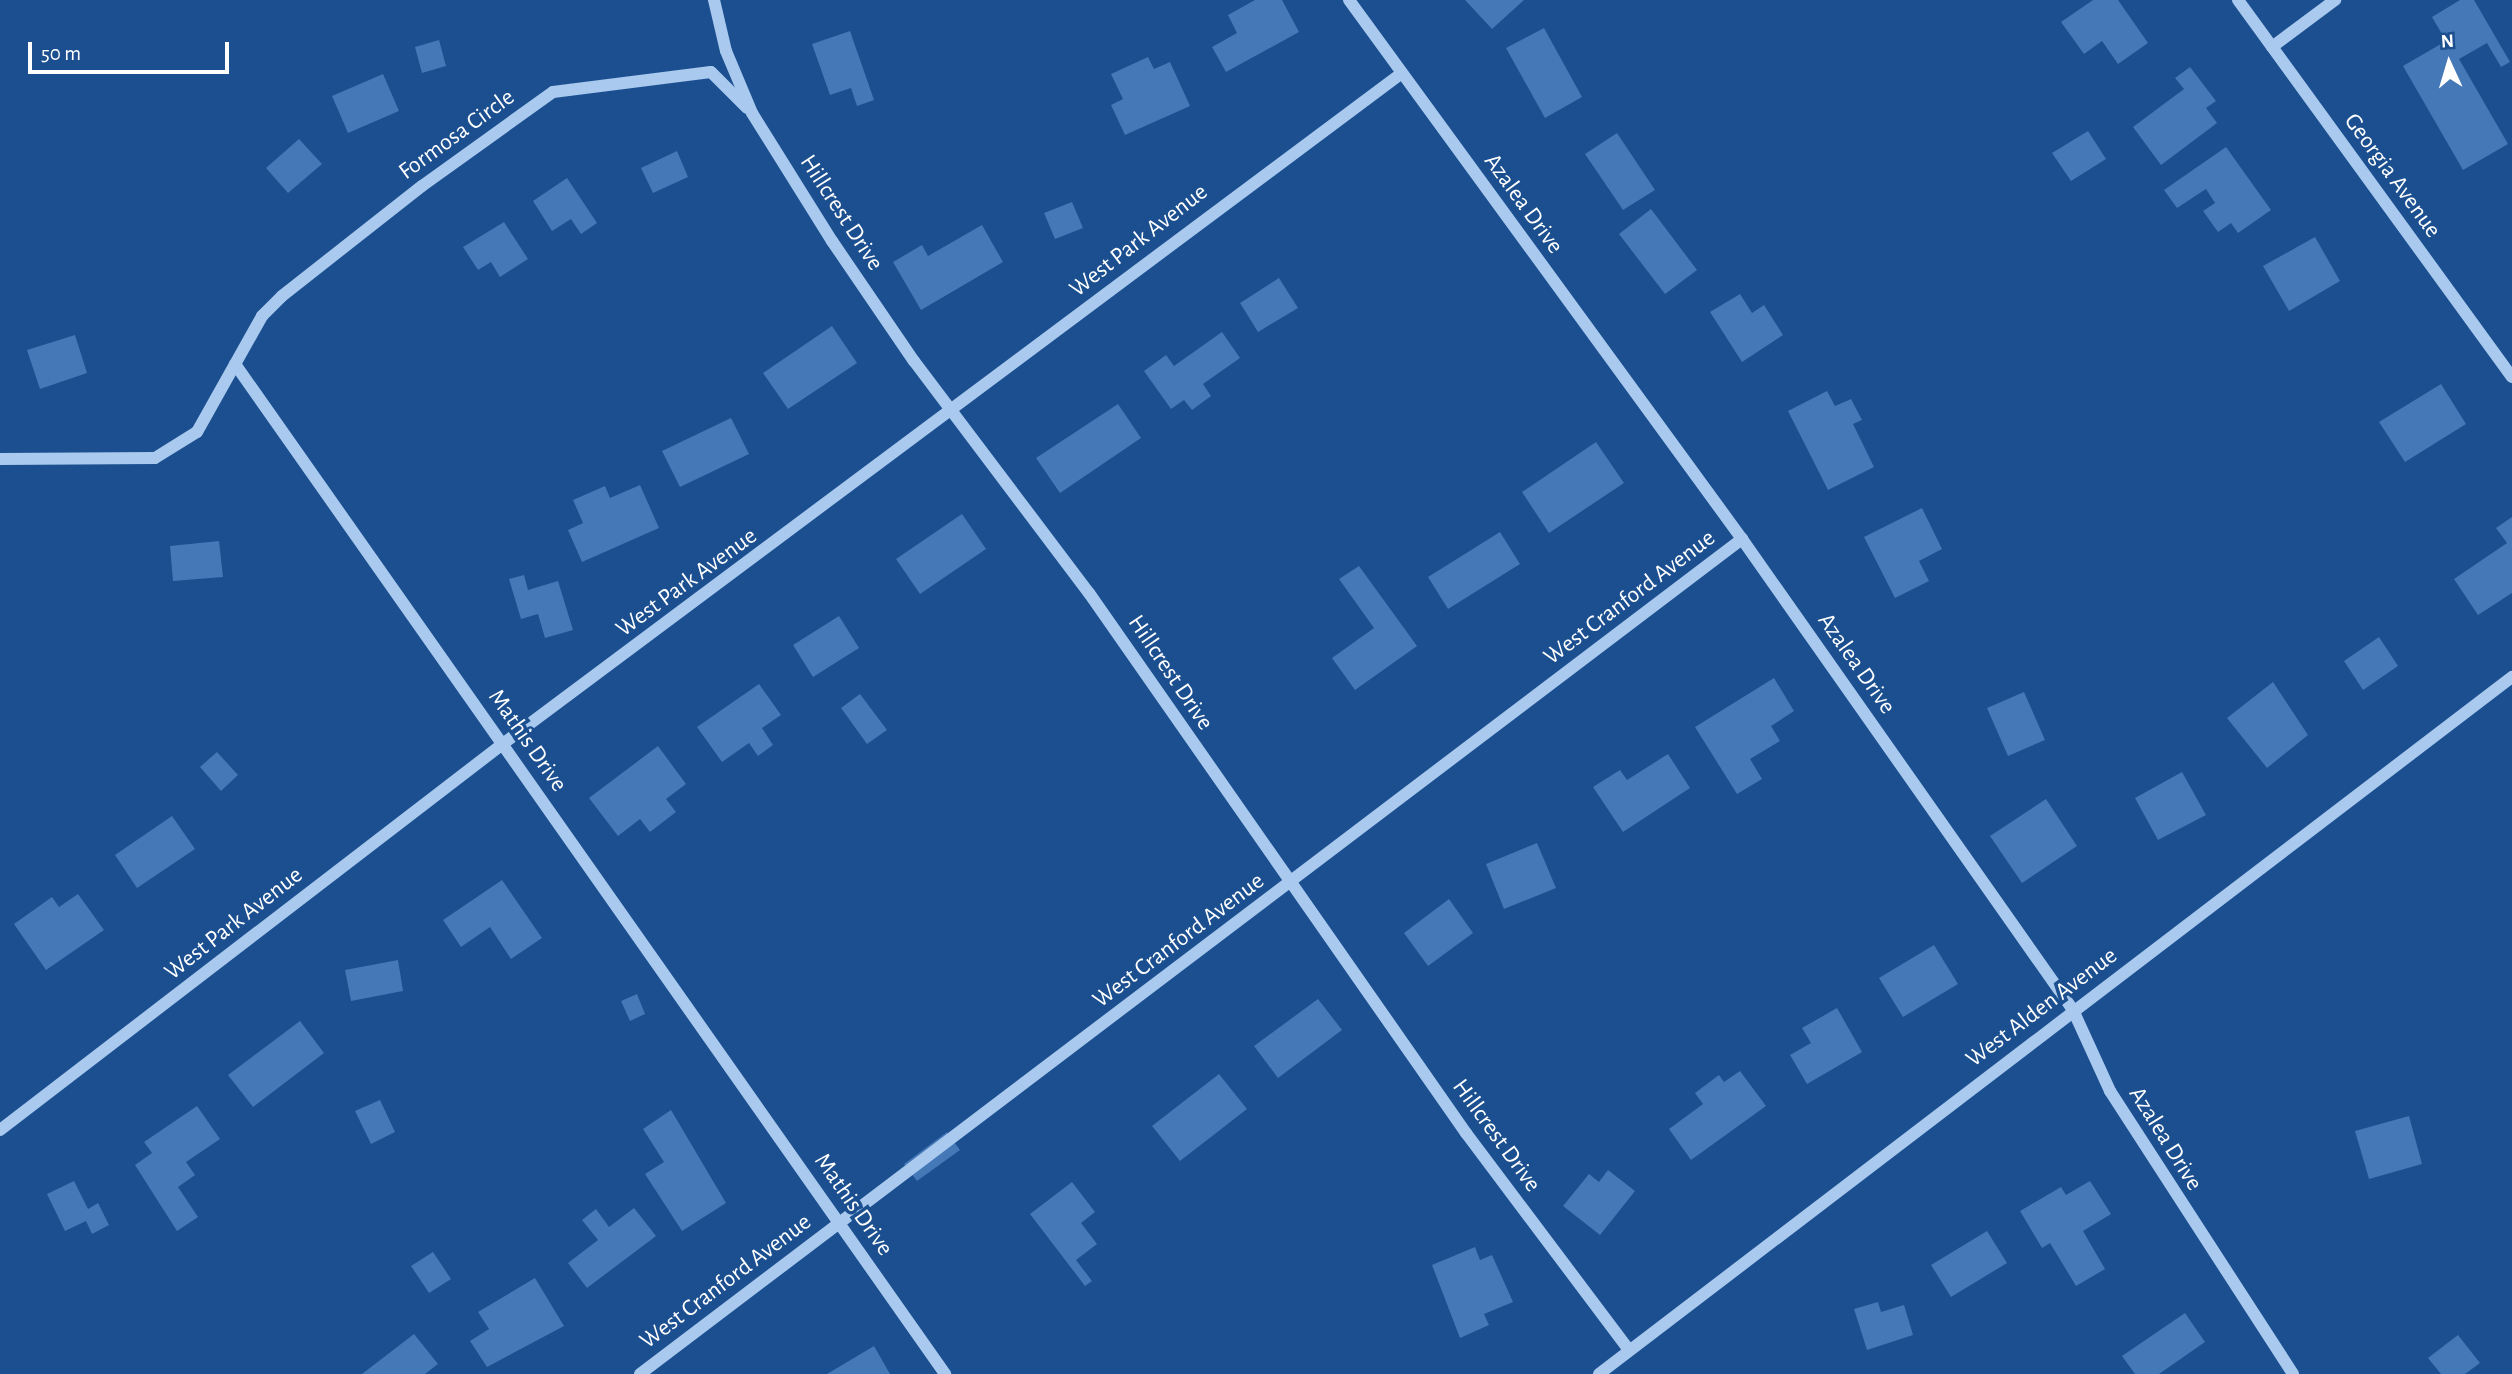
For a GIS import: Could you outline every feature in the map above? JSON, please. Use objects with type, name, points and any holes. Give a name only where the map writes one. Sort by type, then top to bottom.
[{"type":"street","name":"Hillcrest Drive","points":[[714,0],[726,51],[752,113],[832,241],[952,411],[1089,593],[1288,883],[1629,1350]]},
{"type":"street","name":"Azalea Drive","points":[[1349,0],[1742,539],[2073,1010],[2110,1091],[2293,1374]]},
{"type":"street","name":"Georgia Avenue","points":[[2238,0],[2512,377]]},
{"type":"street","points":[[2272,47],[2335,0]]},
{"type":"street","name":"Formosa Circle","points":[[235,364],[261,316],[282,296],[422,186],[553,92],[711,72],[752,113]]},
{"type":"street","name":"West Park Avenue","points":[[0,1130],[504,743],[1402,73]]},
{"type":"street","points":[[0,459],[155,458],[197,432],[235,364]]},
{"type":"street","name":"Mathis Drive","points":[[235,364],[504,743],[594,881],[841,1222],[945,1374]]},
{"type":"street","name":"West Cranford Avenue","points":[[640,1374],[1742,539]]},
{"type":"street","name":"West Alden Avenue","points":[[1599,1374],[2512,677]]},
{"type":"building","points":[[1255,0],[1282,0],[1299,32],[1226,72],[1212,47],[1237,33],[1228,15]]},
{"type":"building","points":[[1465,0],[1524,0],[1492,29]]},
{"type":"building","points":[[2093,0],[2118,0],[2148,43],[2118,64],[2102,41],[2084,54],[2061,22]]},
{"type":"building","points":[[2460,0],[2474,0],[2510,62],[2501,67],[2487,43],[2459,59],[2508,144],[2463,170],[2403,66],[2446,41],[2432,17]]},
{"type":"building","points":[[1544,28],[1582,97],[1545,118],[1506,48]]},
{"type":"building","points":[[850,31],[874,100],[857,106],[851,88],[830,95],[812,44]]},
{"type":"building","points":[[439,40],[446,66],[422,73],[415,47]]},
{"type":"building","points":[[1148,57],[1154,69],[1170,62],[1190,106],[1125,135],[1111,105],[1123,99],[1111,74]]},
{"type":"building","points":[[2190,67],[2216,101],[2206,108],[2217,123],[2161,165],[2133,127],[2184,89],[2175,78]]},
{"type":"building","points":[[383,74],[399,111],[348,133],[332,96]]},
{"type":"building","points":[[2088,131],[2106,159],[2071,181],[2052,153]]},
{"type":"building","points":[[1617,133],[1655,190],[1623,210],[1585,154]]},
{"type":"building","points":[[299,139],[322,164],[288,193],[266,168]]},
{"type":"building","points":[[2226,147],[2271,210],[2238,233],[2231,223],[2218,232],[2203,211],[2215,203],[2206,189],[2177,208],[2164,190]]},
{"type":"building","points":[[677,151],[688,177],[653,193],[641,168]]},
{"type":"building","points":[[567,178],[597,223],[581,234],[571,219],[552,231],[533,201]]},
{"type":"building","points":[[1072,202],[1083,228],[1055,239],[1044,213]]},
{"type":"building","points":[[1651,209],[1697,270],[1665,294],[1619,234]]},
{"type":"building","points":[[504,222],[528,259],[500,277],[491,262],[478,270],[463,247]]},
{"type":"building","points":[[982,225],[1003,262],[921,310],[893,262],[922,245],[928,256]]},
{"type":"building","points":[[2315,237],[2340,281],[2289,311],[2263,266]]},
{"type":"building","points":[[1279,278],[1298,308],[1258,332],[1240,303]]},
{"type":"building","points":[[1740,294],[1752,313],[1764,305],[1783,335],[1742,362],[1710,312]]},
{"type":"building","points":[[832,326],[857,363],[788,409],[763,373]]},
{"type":"building","points":[[1222,332],[1240,358],[1203,384],[1211,396],[1192,410],[1184,400],[1171,409],[1144,371],[1166,355],[1174,366]]},
{"type":"building","points":[[75,335],[87,373],[40,389],[27,350]]},
{"type":"building","points":[[2441,384],[2466,424],[2405,462],[2379,422]]},
{"type":"building","points":[[1827,391],[1835,406],[1851,399],[1862,420],[1853,424],[1874,467],[1828,490],[1788,411]]},
{"type":"building","points":[[1118,404],[1141,438],[1060,493],[1036,458]]},
{"type":"building","points":[[731,418],[749,454],[680,487],[662,451]]},
{"type":"building","points":[[1596,442],[1624,483],[1549,533],[1522,492]]},
{"type":"building","points":[[640,485],[659,528],[582,562],[568,530],[583,523],[573,500],[605,486],[610,498]]},
{"type":"building","points":[[1922,508],[1942,549],[1919,561],[1929,581],[1895,598],[1864,537]]},
{"type":"building","points":[[962,514],[986,549],[920,594],[896,559]]},
{"type":"building","points":[[2512,517],[2512,593],[2478,615],[2454,579],[2507,543],[2496,528]]},
{"type":"building","points":[[1500,532],[1520,564],[1448,609],[1428,577]]},
{"type":"building","points":[[219,541],[223,577],[173,581],[170,546]]},
{"type":"building","points":[[1359,566],[1417,646],[1355,690],[1332,658],[1374,628],[1339,579]]},
{"type":"building","points":[[524,575],[528,590],[558,581],[573,630],[545,638],[538,614],[521,619],[509,579]]},
{"type":"building","points":[[839,616],[859,648],[813,677],[793,645]]},
{"type":"building","points":[[2379,637],[2398,666],[2363,690],[2344,661]]},
{"type":"building","points":[[1774,678],[1794,711],[1771,726],[1780,741],[1750,759],[1762,779],[1737,794],[1695,727]]},
{"type":"building","points":[[2273,682],[2308,735],[2267,768],[2227,718]]},
{"type":"building","points":[[759,684],[781,715],[762,728],[773,745],[758,756],[749,743],[722,762],[697,727]]},
{"type":"building","points":[[2024,692],[2045,740],[2008,756],[1987,708]]},
{"type":"building","points":[[860,694],[887,730],[867,744],[841,708]]},
{"type":"building","points":[[658,746],[686,784],[666,799],[676,812],[650,832],[640,819],[618,836],[589,798]]},
{"type":"building","points":[[217,752],[238,775],[221,791],[200,767]]},
{"type":"building","points":[[1668,754],[1690,788],[1623,832],[1593,787],[1620,770],[1627,780]]},
{"type":"building","points":[[2182,772],[2206,815],[2158,840],[2135,798]]},
{"type":"building","points":[[2046,799],[2077,846],[2022,883],[1990,836]]},
{"type":"building","points":[[172,816],[195,849],[137,888],[115,855]]},
{"type":"building","points":[[1537,843],[1556,888],[1504,909],[1486,864]]},
{"type":"building","points":[[502,880],[542,938],[511,959],[490,927],[461,947],[443,920]]},
{"type":"building","points":[[78,894],[104,930],[46,970],[14,924],[52,897],[59,907]]},
{"type":"building","points":[[1449,899],[1473,933],[1428,966],[1404,933]]},
{"type":"building","points":[[1934,945],[1958,984],[1903,1017],[1879,978]]},
{"type":"building","points":[[398,960],[403,991],[351,1001],[345,970]]},
{"type":"building","points":[[637,994],[645,1014],[630,1021],[621,1001]]},
{"type":"building","points":[[1318,999],[1342,1030],[1278,1078],[1254,1046]]},
{"type":"building","points":[[1837,1008],[1862,1052],[1807,1084],[1790,1055],[1811,1043],[1802,1028]]},
{"type":"building","points":[[300,1021],[324,1053],[253,1107],[228,1075]]},
{"type":"building","points":[[1740,1071],[1766,1106],[1691,1160],[1669,1129],[1703,1104],[1695,1093],[1719,1075],[1724,1082]]},
{"type":"building","points":[[1219,1074],[1247,1109],[1180,1161],[1152,1126]]},
{"type":"building","points":[[380,1100],[395,1132],[371,1144],[355,1111]]},
{"type":"building","points":[[197,1106],[220,1139],[186,1162],[195,1175],[178,1187],[198,1217],[177,1231],[135,1165],[152,1153],[144,1142]]},
{"type":"building","points":[[671,1110],[726,1203],[682,1231],[645,1174],[664,1162],[643,1129]]},
{"type":"building","points":[[2409,1116],[2422,1164],[2369,1179],[2355,1131]]},
{"type":"building","points":[[947,1132],[960,1150],[917,1181],[904,1164]]},
{"type":"building","points":[[1608,1170],[1635,1191],[1600,1235],[1563,1206],[1589,1174],[1599,1182]]},
{"type":"building","points":[[74,1181],[88,1209],[98,1203],[109,1225],[92,1234],[86,1221],[65,1231],[47,1194]]},
{"type":"building","points":[[2090,1181],[2111,1214],[2083,1231],[2105,1269],[2076,1286],[2050,1243],[2042,1248],[2020,1211],[2061,1187],[2066,1195]]},
{"type":"building","points":[[1072,1182],[1095,1212],[1081,1223],[1097,1244],[1076,1260],[1092,1281],[1085,1286],[1030,1214]]},
{"type":"building","points":[[634,1208],[656,1236],[587,1288],[568,1263],[598,1240],[582,1220],[596,1209],[609,1227]]},
{"type":"building","points":[[1987,1231],[2007,1263],[1951,1297],[1931,1265]]},
{"type":"building","points":[[1475,1247],[1480,1260],[1492,1255],[1513,1302],[1484,1314],[1489,1325],[1460,1338],[1432,1265]]},
{"type":"building","points":[[433,1252],[451,1279],[429,1293],[411,1266]]},
{"type":"building","points":[[535,1278],[564,1326],[487,1367],[470,1341],[489,1329],[478,1312]]},
{"type":"building","points":[[1878,1302],[1881,1312],[1904,1305],[1913,1335],[1867,1350],[1854,1309]]},
{"type":"building","points":[[2185,1313],[2205,1342],[2159,1374],[2135,1374],[2122,1356]]},
{"type":"building","points":[[414,1334],[438,1364],[425,1374],[362,1374]]},
{"type":"building","points":[[2458,1335],[2480,1363],[2465,1374],[2441,1374],[2428,1358]]},
{"type":"building","points":[[874,1346],[890,1374],[827,1374]]}]
